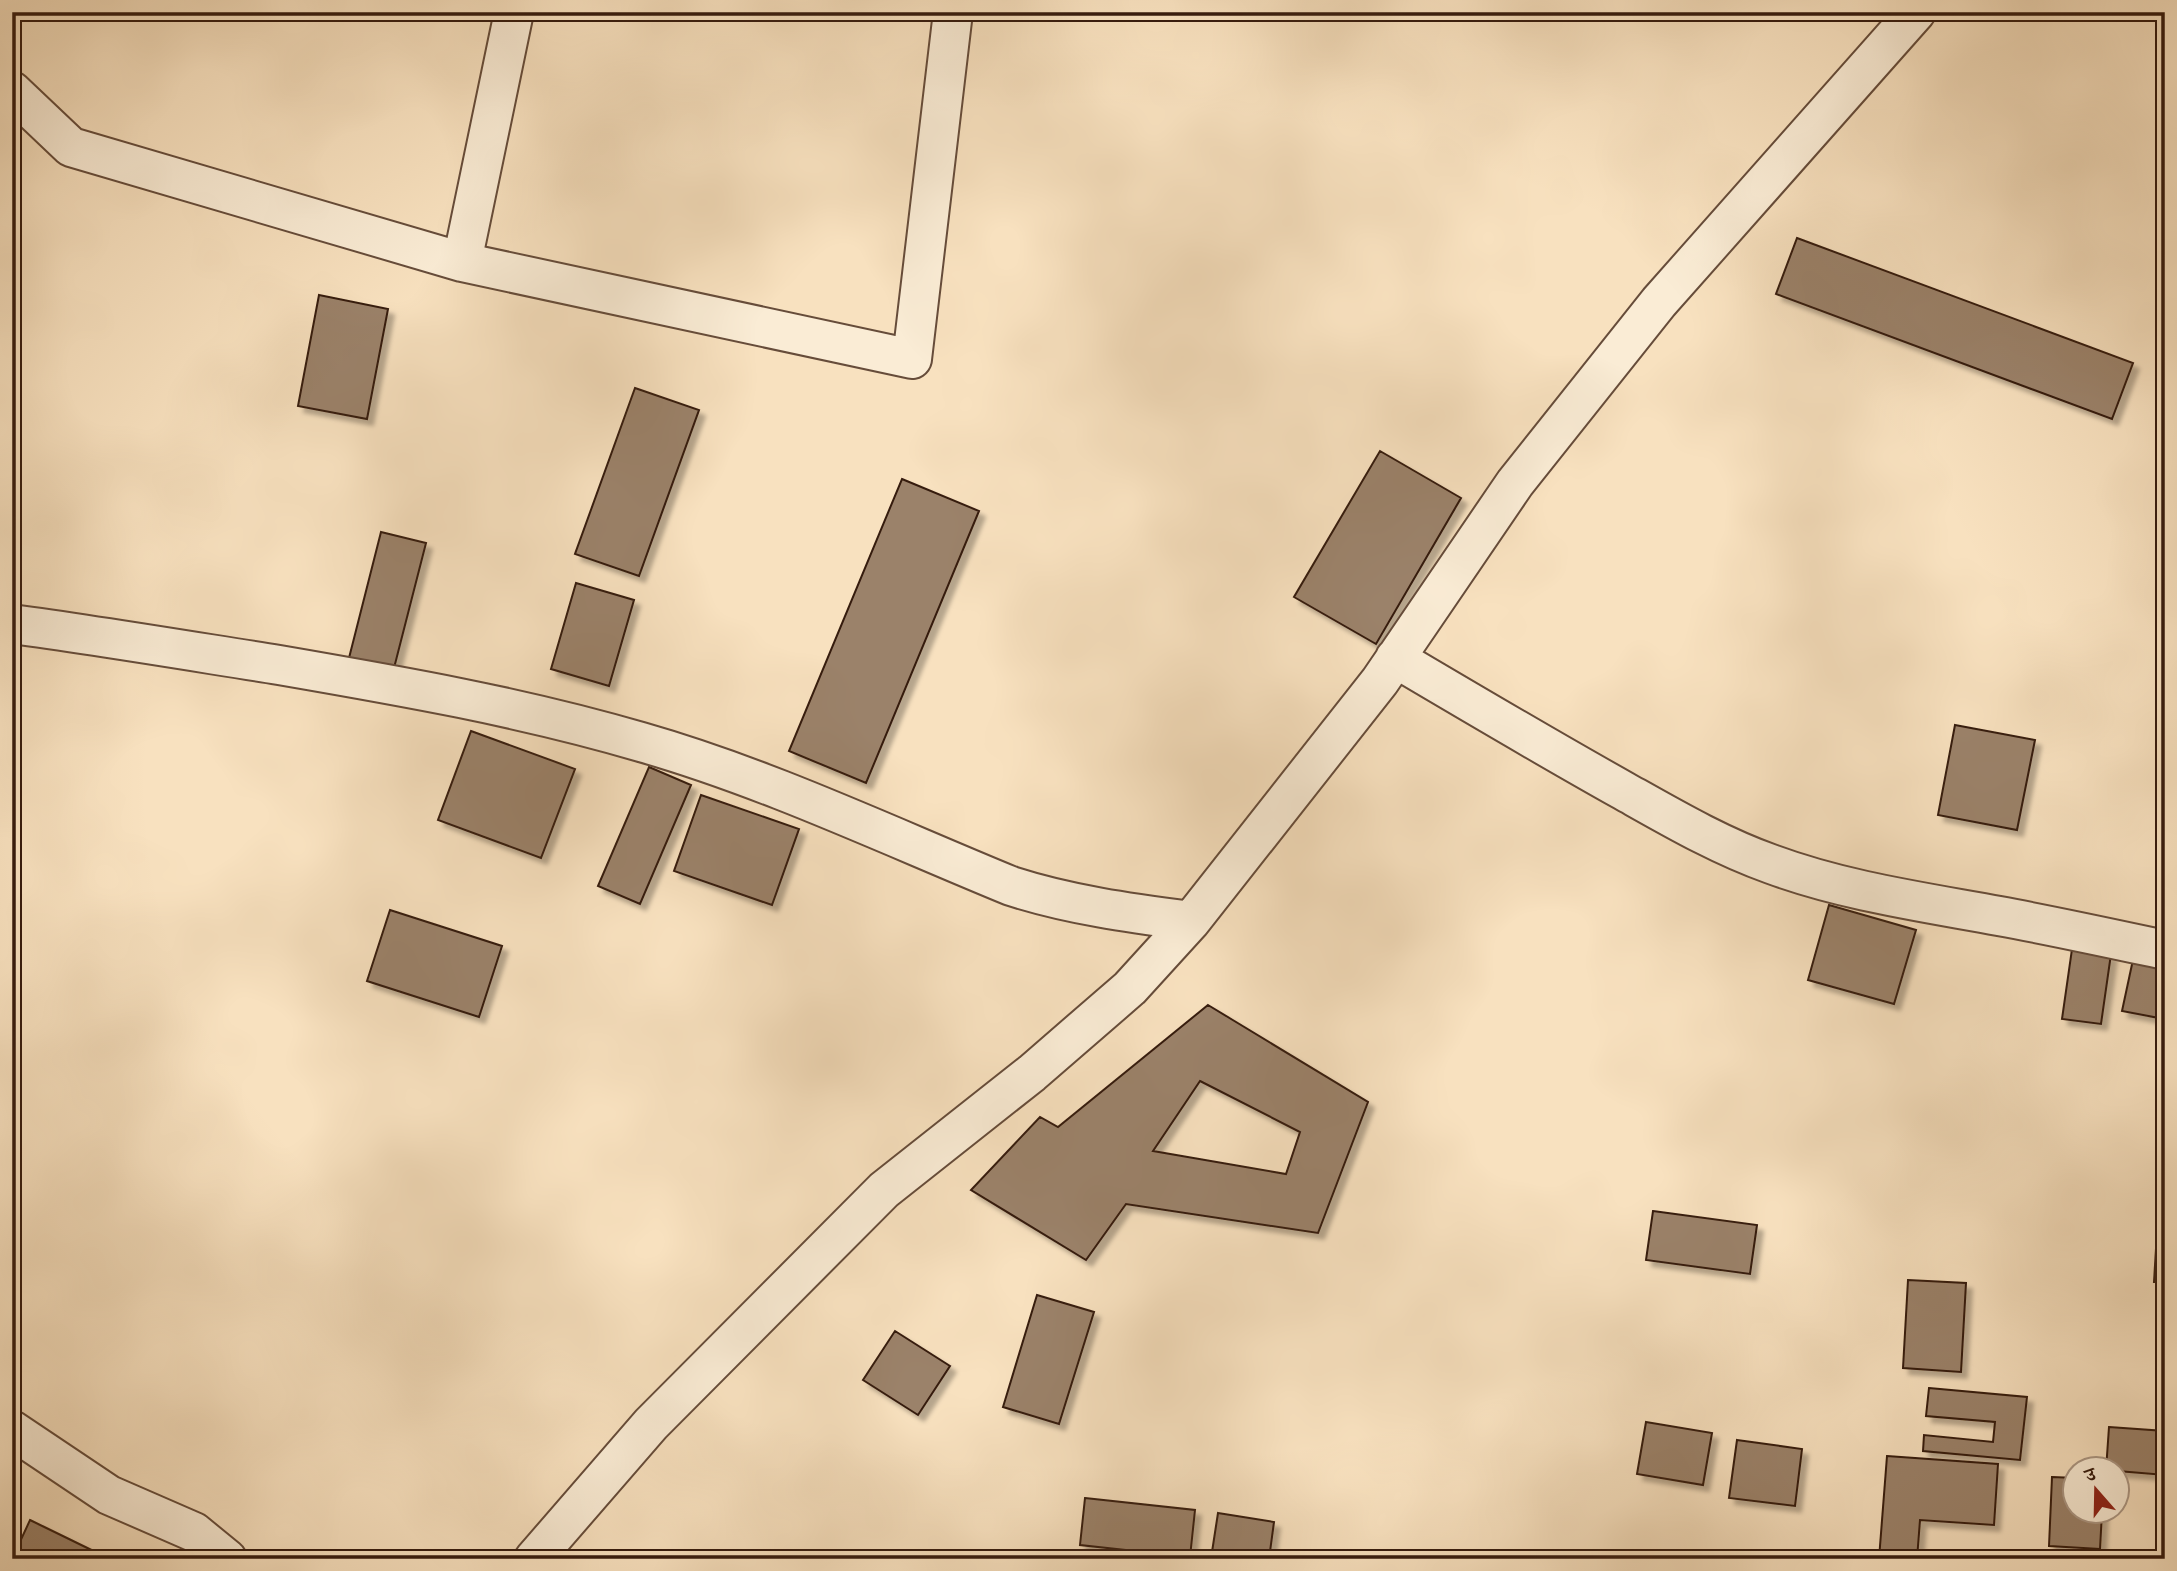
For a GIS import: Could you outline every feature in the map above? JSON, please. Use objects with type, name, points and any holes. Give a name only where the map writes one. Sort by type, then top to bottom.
[{"type":"street","points":[[462,261],[514,12]]},
{"type":"street","points":[[12,91],[71,147],[462,261],[912,359],[953,12]]},
{"type":"street","points":[[534,1559],[651,1424],[884,1190],[1032,1073],[1130,988],[1191,921],[1380,681],[1515,483],[1658,302],[1916,12]]},
{"type":"street","points":[[12,624],[89,634],[452,695],[556,718],[645,743],[768,786],[1011,886],[1044,897],[1076,905],[1191,921]]},
{"type":"street","points":[[1395,657],[1545,747],[1670,817],[1770,864],[1814,878],[1906,899],[2165,950]]},
{"type":"street","points":[[12,1430],[109,1495],[194,1532],[227,1559]]},
{"type":"building","points":[[1797,238],[2133,363],[2112,419],[1776,294]]},
{"type":"building","points":[[319,295],[388,309],[367,419],[298,406]]},
{"type":"building","points":[[635,388],[699,410],[639,576],[575,554]]},
{"type":"building","points":[[1380,451],[1461,498],[1376,644],[1294,597]]},
{"type":"building","points":[[902,479],[979,511],[866,783],[789,751]]},
{"type":"building","points":[[381,532],[426,543],[394,668],[349,658]]},
{"type":"building","points":[[576,583],[634,600],[609,686],[551,669]]},
{"type":"building","points":[[1955,725],[2035,740],[2017,830],[1938,815]]},
{"type":"building","points":[[471,731],[575,769],[541,858],[438,820]]},
{"type":"building","points":[[649,767],[691,785],[640,904],[598,886]]},
{"type":"building","points":[[701,795],[799,829],[772,905],[674,871]]},
{"type":"building","points":[[1829,905],[1916,930],[1894,1004],[1808,980]]},
{"type":"building","points":[[390,910],[502,946],[479,1017],[367,981]]},
{"type":"building","points":[[2072,949],[2111,954],[2101,1024],[2062,1019]]},
{"type":"building","points":[[2134,955],[2165,961],[2165,992],[2159,1018],[2122,1011]]},
{"type":"building","points":[[1208,1005],[1368,1102],[1318,1233],[1126,1204],[1086,1260],[971,1190],[1040,1117],[1058,1127]],"holes":[[[1200,1081],[1300,1132],[1286,1174],[1153,1151]]]},
{"type":"building","points":[[2160,1182],[2165,1182],[2165,1282],[2154,1282]]},
{"type":"building","points":[[1653,1211],[1757,1225],[1750,1274],[1646,1260]]},
{"type":"building","points":[[1908,1280],[1966,1283],[1961,1372],[1903,1368]]},
{"type":"building","points":[[1037,1295],[1094,1312],[1059,1424],[1003,1407]]},
{"type":"building","points":[[895,1331],[950,1366],[918,1415],[863,1380]]},
{"type":"building","points":[[1929,1388],[2027,1397],[2020,1460],[1923,1451],[1924,1435],[1993,1442],[1995,1422],[1926,1416]]},
{"type":"building","points":[[1646,1422],[1712,1433],[1703,1485],[1637,1474]]},
{"type":"building","points":[[2109,1427],[2165,1431],[2165,1475],[2132,1472],[2132,1456],[2107,1456]]},
{"type":"building","points":[[1737,1440],[1802,1449],[1795,1506],[1729,1498]]},
{"type":"building","points":[[1887,1456],[1998,1464],[1994,1525],[1920,1520],[1917,1559],[1879,1559]]},
{"type":"building","points":[[2052,1477],[2062,1477],[2062,1526],[2101,1526],[2100,1549],[2049,1546]]},
{"type":"building","points":[[1085,1498],[1195,1510],[1190,1557],[1080,1545]]},
{"type":"building","points":[[1218,1513],[1274,1522],[1269,1559],[1212,1552]]},
{"type":"building","points":[[30,1520],[110,1559],[12,1559]]}]
